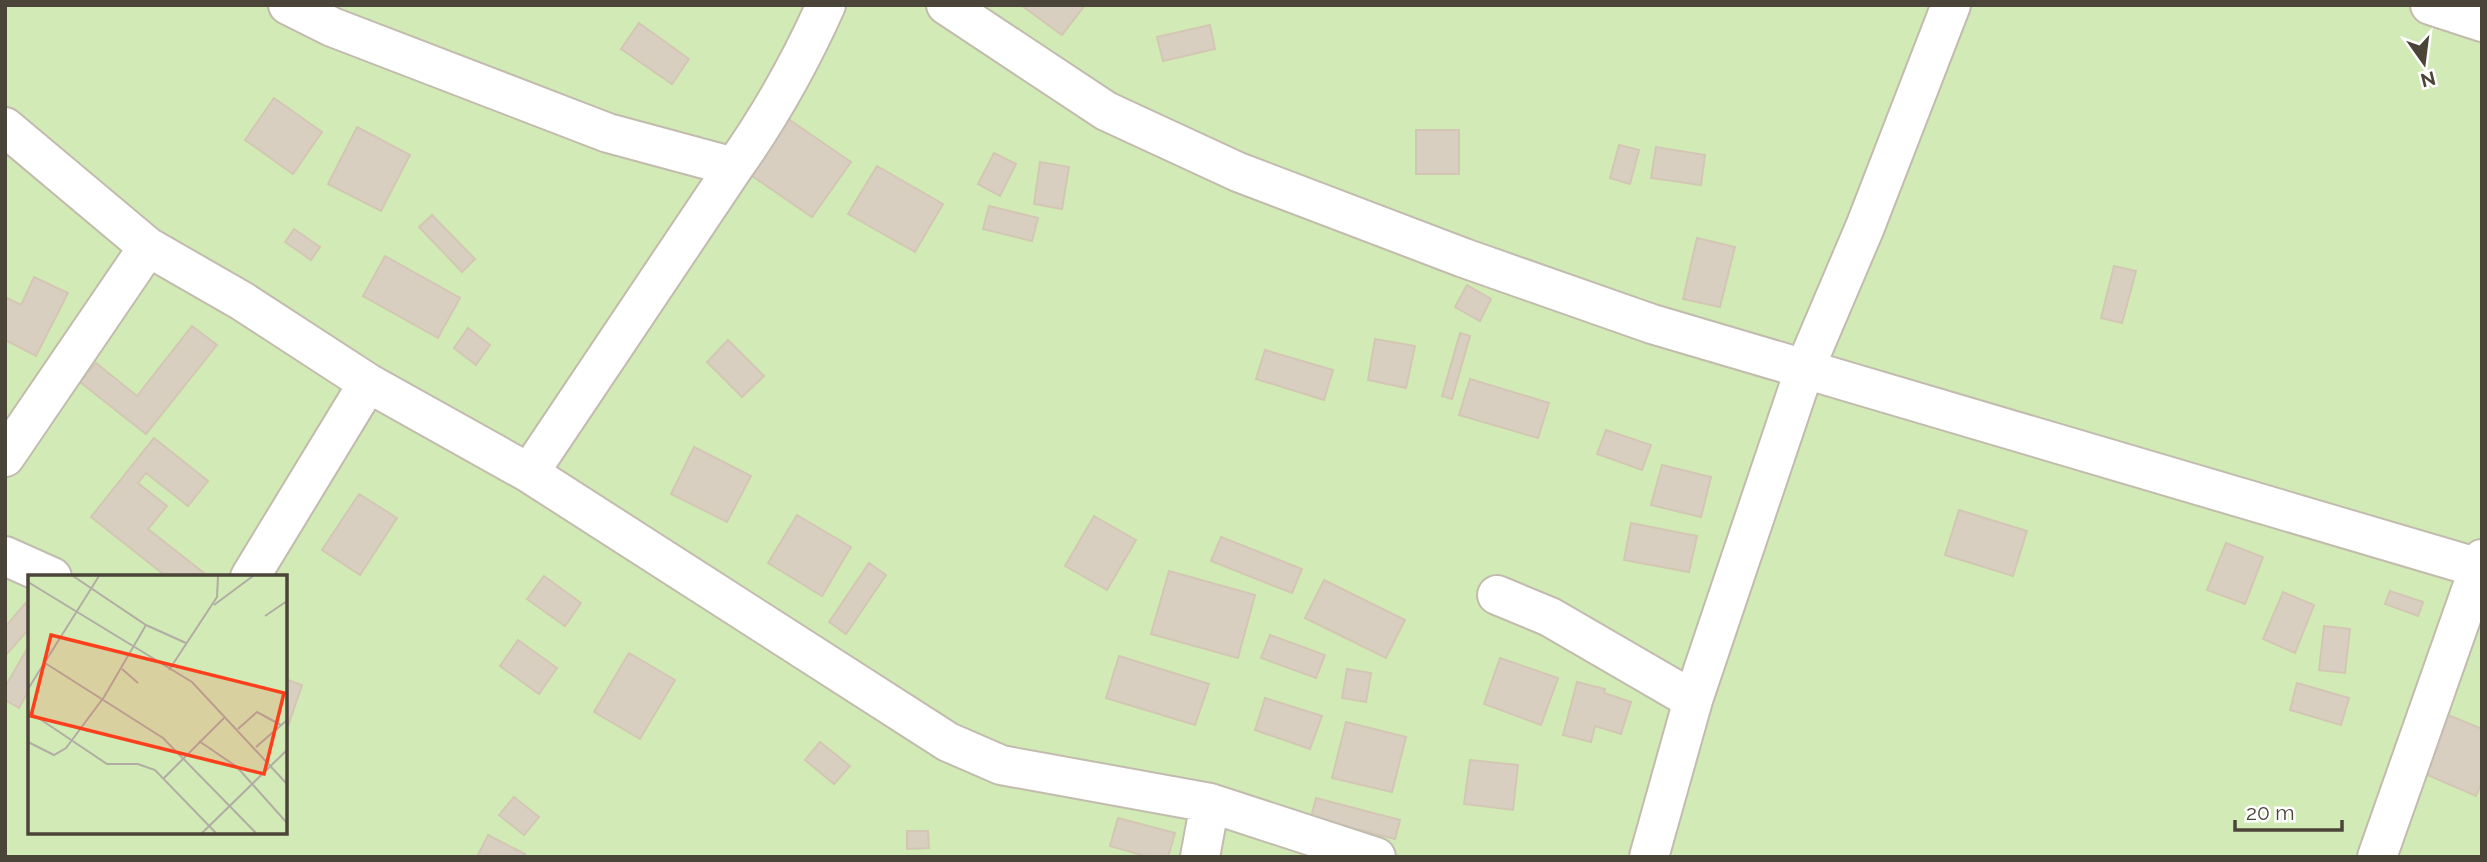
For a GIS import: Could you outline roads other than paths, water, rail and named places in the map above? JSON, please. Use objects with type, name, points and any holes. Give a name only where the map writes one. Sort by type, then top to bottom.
[{"type":"street","points":[[288,5],[332,27],[608,133],[734,167]]},
{"type":"street","points":[[529,473],[774,109],[826,5]]},
{"type":"street","points":[[946,5],[1106,111],[1238,172],[1464,258],[1653,324],[2480,564],[2377,857]]},
{"type":"street","points":[[1649,857],[1693,700],[1805,368],[1865,227],[1951,5]]},
{"type":"street","points":[[2430,5],[2482,22]]},
{"type":"street","points":[[5,127],[148,247],[242,301],[368,383],[529,473],[948,742],[1001,765],[1210,803],[1376,857]]},
{"type":"street","points":[[5,457],[148,247]]},
{"type":"street","points":[[251,575],[368,383]]},
{"type":"street","points":[[5,556],[48,575]]},
{"type":"street","points":[[1497,594],[1550,617],[1693,700]]},
{"type":"street","points":[[1200,857],[1210,803]]}]
